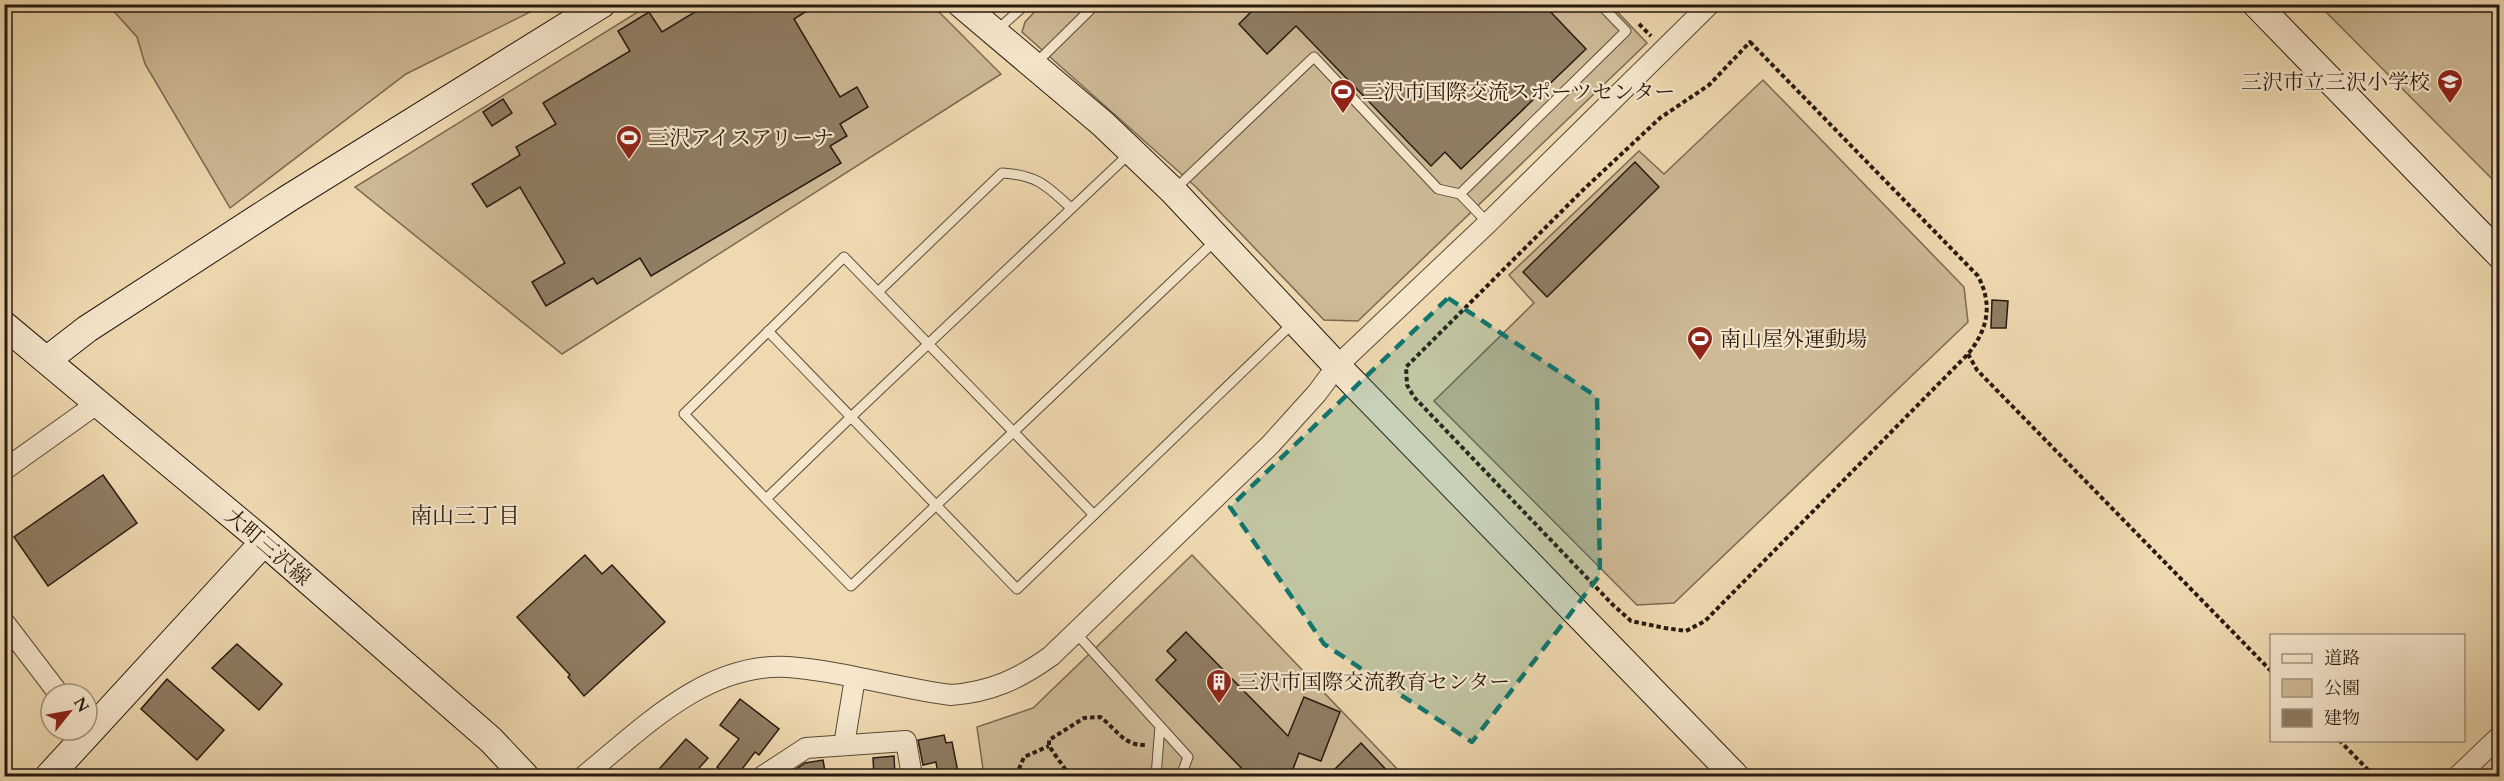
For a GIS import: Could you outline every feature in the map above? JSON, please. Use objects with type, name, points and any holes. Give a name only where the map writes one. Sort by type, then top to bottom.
[{"type":"street","points":[[46,360],[87,329],[289,198],[602,4]]},
{"type":"street","points":[[961,4],[1131,151],[1173,191],[1337,366],[1735,777]]},
{"type":"street","points":[[584,777],[660,714],[715,681],[740,672],[787,667],[951,695],[977,693],[1000,687],[1025,674],[1051,656],[1270,445],[1317,393],[1337,366],[1488,223],[1710,4]]},
{"type":"street","points":[[2262,7],[2499,255]]},
{"type":"street","name":"大町三沢線","points":[[4,325],[264,542],[491,740],[525,777]]},
{"type":"street","points":[[4,470],[98,404]]},
{"type":"street","points":[[99,719],[264,542]]},
{"type":"street","points":[[4,622],[50,682]]},
{"type":"street","points":[[844,745],[855,678]]},
{"type":"street","points":[[2458,777],[2499,736]]},
{"type":"street","points":[[764,777],[806,748],[906,741],[912,777]]},
{"type":"street","points":[[49,777],[79,742]]},
{"type":"lane","points":[[994,33],[1026,4]]},
{"type":"lane","points":[[1033,66],[1096,4]]},
{"type":"lane","points":[[1460,194],[1626,31],[1600,4]]},
{"type":"lane","points":[[1173,191],[1314,57],[1438,189],[1460,194],[1488,223]]},
{"type":"lane","points":[[766,499],[1131,151]]},
{"type":"lane","points":[[878,292],[1002,173],[1023,174],[1040,180],[1071,208]]},
{"type":"lane","points":[[1094,515],[1013,431],[844,257],[684,414],[851,586],[936,504],[1013,431],[1218,238]]},
{"type":"lane","points":[[768,331],[1017,589],[1295,322]]},
{"type":"lane","points":[[1076,632],[1188,757],[1181,777]]},
{"type":"lane","points":[[1156,777],[1160,726]]},
{"type":"path","points":[[1750,42],[1978,276],[1985,290],[1988,309],[1980,339],[1968,354],[1706,621],[1686,631],[1631,621],[1619,610],[1414,397],[1407,385],[1406,367],[1651,126],[1709,85],[1750,42]]},
{"type":"path","points":[[1968,354],[1977,370],[2270,671]]},
{"type":"path","points":[[1070,777],[1049,746],[1049,740],[1084,718],[1094,716],[1108,723],[1118,735],[1133,745],[1159,744]]},
{"type":"path","points":[[2340,742],[2374,777]]},
{"type":"path","points":[[1016,777],[1024,757],[1049,746]]},
{"type":"highlighted area","points":[[1448,298],[1597,397],[1600,575],[1472,742],[1324,644],[1230,507]]},
{"type":"green space","name":"三沢市国際交流スポーツセンター","points":[[1042,4],[1610,4],[1647,43],[1358,321],[1324,320],[1196,187],[1022,32],[1025,22]]},
{"type":"green space","points":[[108,5],[544,5],[406,74],[230,208],[145,64],[137,37]]},
{"type":"green space","name":"三沢アイスアリーナ","points":[[649,5],[932,5],[1001,74],[562,354],[355,187]]},
{"type":"green space","name":"三沢市立三沢小学校","points":[[2319,5],[2499,5],[2499,186]]},
{"type":"green space","name":"南山屋外運動場","points":[[1763,80],[1964,287],[1968,322],[1674,603],[1637,605],[1434,401],[1534,303],[1509,275],[1639,151],[1664,174]]},
{"type":"green space","points":[[1192,555],[1404,776],[984,776],[977,727],[1033,708]]},
{"type":"building","points":[[708,4],[818,4],[794,19],[840,97],[857,87],[868,107],[840,124],[847,136],[830,146],[841,163],[651,276],[640,258],[597,284],[593,278],[546,306],[532,282],[565,263],[520,187],[487,207],[472,184],[520,155],[516,147],[556,124],[543,103],[630,51],[618,31],[649,12],[662,32]]},
{"type":"building","points":[[1259,4],[1543,4],[1586,49],[1461,169],[1445,152],[1431,166],[1296,26],[1267,54],[1239,24]]},
{"type":"building","points":[[503,99],[512,113],[492,126],[483,112]]},
{"type":"building","points":[[1635,162],[1659,187],[1547,297],[1523,272]]},
{"type":"building","points":[[1992,300],[2008,301],[2006,328],[1991,328]]},
{"type":"building","points":[[103,475],[137,523],[48,586],[14,537]]},
{"type":"building","points":[[585,555],[602,574],[612,565],[665,622],[584,696],[568,677],[570,675],[517,617]]},
{"type":"building","name":"三沢市国際交流教育センター","points":[[1186,632],[1288,736],[1304,697],[1340,712],[1321,761],[1299,753],[1290,777],[1250,777],[1156,680],[1176,660],[1167,651]]},
{"type":"building","points":[[237,644],[282,684],[259,710],[212,668]]},
{"type":"building","points":[[167,679],[224,730],[197,760],[141,709]]},
{"type":"building","points":[[740,699],[779,729],[759,755],[755,752],[736,777],[730,777],[717,767],[739,739],[720,725]]},
{"type":"building","points":[[944,735],[946,743],[952,742],[959,777],[938,774],[936,762],[923,765],[918,740]]},
{"type":"building","points":[[686,739],[708,758],[691,777],[652,777]]},
{"type":"building","name":"三沢市国際交流教育センター","points":[[1361,743],[1393,777],[1327,777]]},
{"type":"building","points":[[894,756],[895,777],[874,777],[873,758]]},
{"type":"building","points":[[823,760],[826,777],[784,777],[805,763]]},
{"type":"place","name":"三沢市立三沢小学校","points":[[2450,105]]},
{"type":"place","name":"三沢市国際交流スポーツセンター","points":[[1343,115]]},
{"type":"place","name":"三沢アイスアリーナ","points":[[629,161]]},
{"type":"place","name":"南山屋外運動場","points":[[1700,362]]},
{"type":"place","name":"三沢市国際交流教育センター","points":[[1219,705]]},
{"type":"district","name":"南山三丁目","points":[[465,515]]}]
